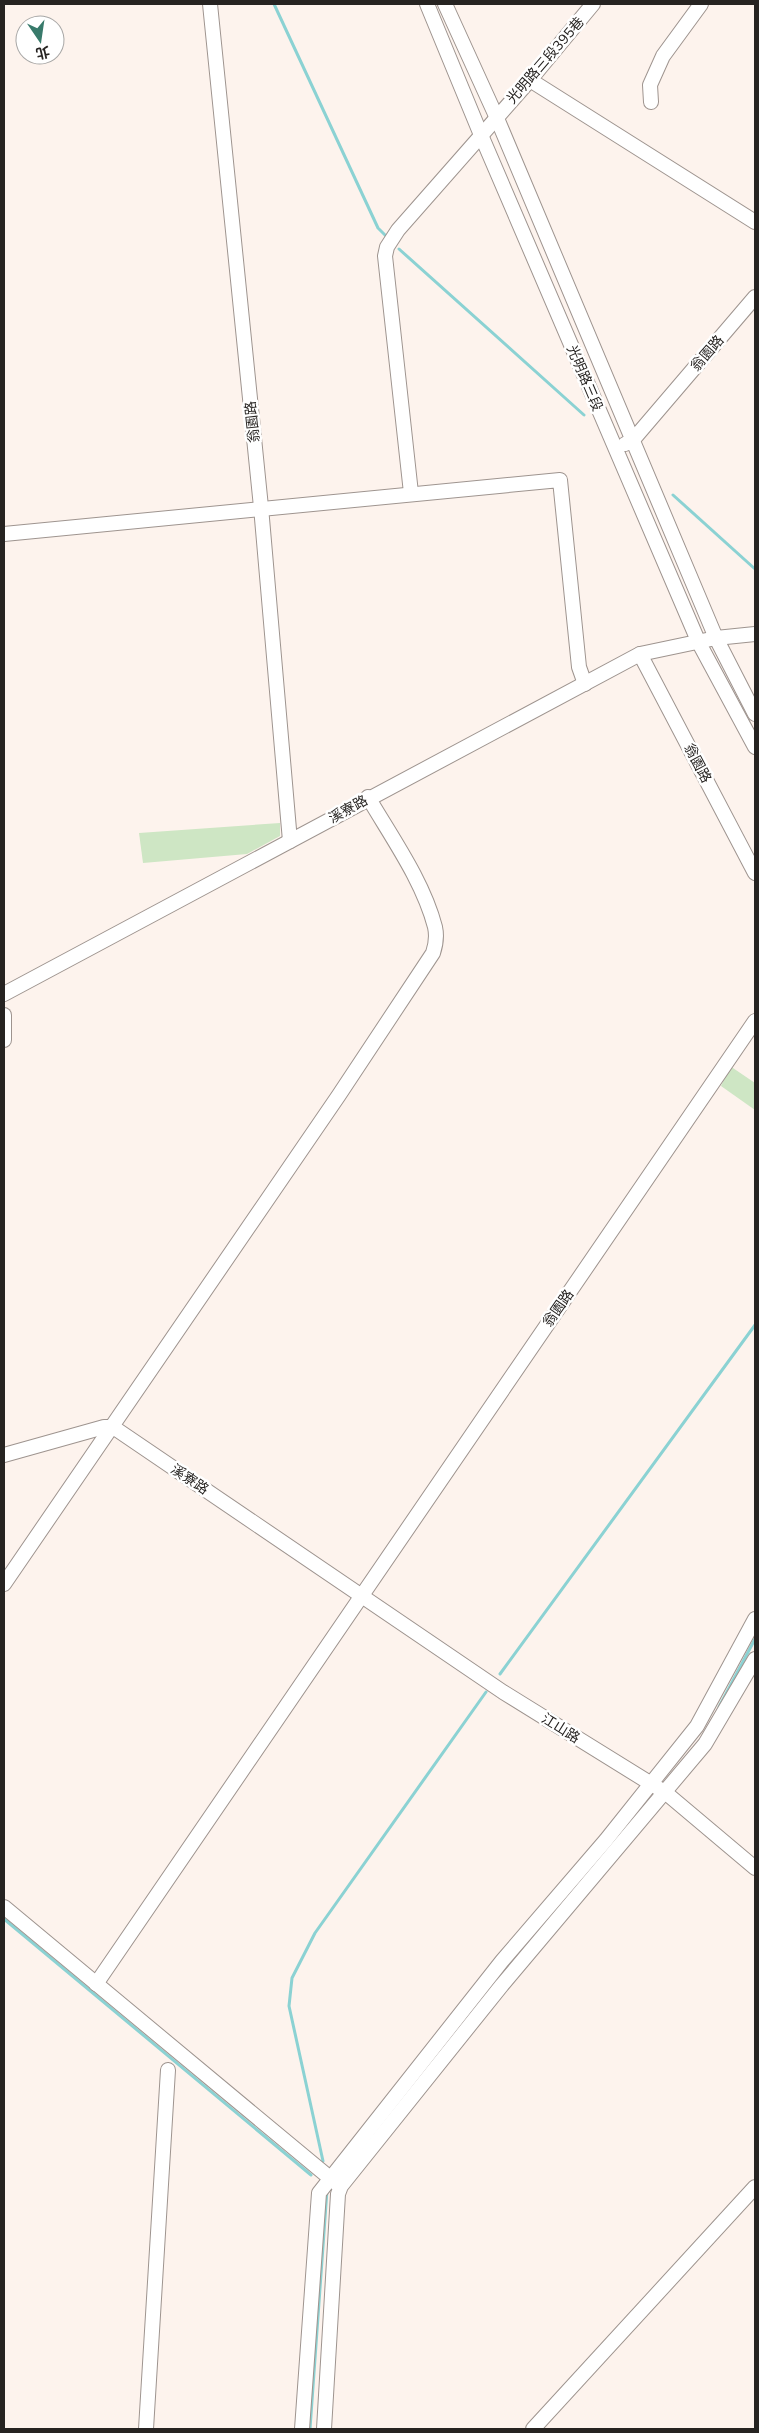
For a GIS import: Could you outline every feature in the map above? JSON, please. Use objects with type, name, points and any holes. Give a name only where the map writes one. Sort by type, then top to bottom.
[{"type":"street","name":"翁園路","points":[[210,4],[261,507],[290,841]]},
{"type":"street","name":"光明路三段","points":[[428,4],[481,135],[698,643],[755,747]]},
{"type":"street","name":"光明路三段","points":[[446,4],[496,116],[716,638],[755,714]]},
{"type":"street","name":"光明路三段395巷","points":[[496,116],[530,80],[593,4]]},
{"type":"street","points":[[651,102],[650,84],[663,56],[701,4]]},
{"type":"street","points":[[530,80],[755,222]]},
{"type":"street","points":[[410,493],[385,256],[387,247],[398,230],[496,116]]},
{"type":"street","name":"翁園路","points":[[616,449],[632,441],[755,297]]},
{"type":"street","points":[[4,534],[261,507],[560,480],[578,666],[585,684]]},
{"type":"street","points":[[716,638],[755,634]]},
{"type":"street","name":"溪寮路","points":[[4,994],[290,841],[368,797],[640,654],[716,638]]},
{"type":"street","name":"翁園路","points":[[640,654],[755,873]]},
{"type":"street","points":[[4,1584],[113,1427],[434,953],[436,941],[435,928],[426,904],[413,875],[368,797]]},
{"type":"street","points":[[4,1015],[4,1040]]},
{"type":"street","name":"翁園路","points":[[96,1984],[755,1021]]},
{"type":"street","points":[[4,1455],[104,1427],[113,1427]]},
{"type":"street","name":"溪寮路","points":[[113,1427],[360,1596]]},
{"type":"street","name":"江山路","points":[[360,1596],[503,1692],[666,1792],[755,1868]]},
{"type":"street","points":[[335,2182],[502,1962],[652,1784],[696,1726],[755,1619]]},
{"type":"street","points":[[302,2429],[318,2193],[335,2182],[666,1792],[705,1744],[755,1658]]},
{"type":"street","points":[[4,1907],[335,2182],[338,2194],[324,2429]]},
{"type":"street","points":[[146,2429],[168,2070]]},
{"type":"street","points":[[533,2429],[755,2187]]},
{"type":"green space","points":[[280,823],[280,836],[247,854],[143,863],[139,833]]},
{"type":"green space","points":[[730,1066],[755,1083],[755,1110],[721,1086]]},
{"type":"waterway","points":[[274,4],[378,228],[386,236]]},
{"type":"waterway","points":[[399,249],[584,415]]},
{"type":"waterway","points":[[673,495],[755,569]]},
{"type":"waterway","points":[[500,1674],[755,1325]]},
{"type":"waterway","points":[[719,1707],[755,1639]]},
{"type":"waterway","points":[[323,2161],[289,2006],[292,1978],[315,1933],[486,1692]]},
{"type":"waterway","points":[[614,1841],[623,1831]]},
{"type":"waterway","points":[[4,1919],[311,2175]]},
{"type":"waterway","points":[[310,2429],[327,2190]]}]
